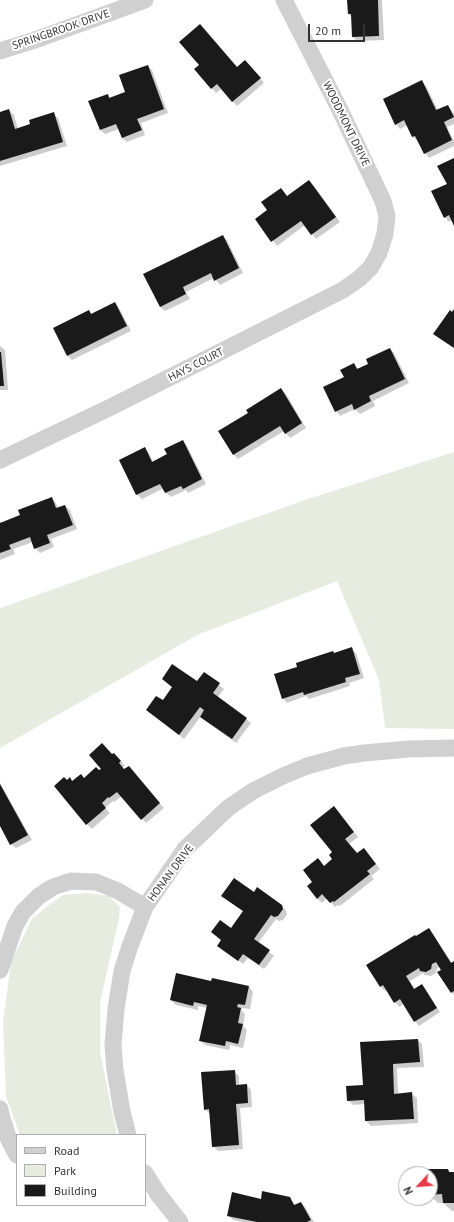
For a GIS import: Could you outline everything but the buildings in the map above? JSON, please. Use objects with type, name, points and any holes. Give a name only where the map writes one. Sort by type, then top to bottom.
[{"type":"street","name":"SPRINGBROOK DRIVE","points":[[0,51],[35,40],[145,0]]},
{"type":"street","name":"WOODMONT DRIVE","points":[[284,0],[340,110],[383,201],[387,216],[385,234],[379,253]]},
{"type":"street","name":"HAYS COURT","points":[[0,460],[118,404],[342,290],[360,278],[371,267],[379,253]]},
{"type":"street","name":"HONAN DRIVE","points":[[128,1134],[120,1105],[113,1045],[116,1009],[122,971],[130,946],[146,907],[185,850],[228,808],[253,791],[307,766],[344,756],[364,753],[409,749],[454,748]]},
{"type":"street","points":[[0,970],[15,926],[23,912],[39,896],[53,887],[71,881],[96,882],[118,891],[146,907]]},
{"type":"street","points":[[0,1109],[9,1140],[16,1153]]},
{"type":"street","points":[[146,1175],[158,1194],[180,1222]]},
{"type":"green space","points":[[454,452],[454,729],[385,728],[379,680],[337,581],[197,635],[0,748],[0,608],[302,501]]},
{"type":"green space","points":[[88,893],[109,896],[120,907],[119,918],[100,1002],[100,1052],[117,1134],[20,1134],[6,1096],[3,1022],[11,962],[32,919],[63,895]]}]
